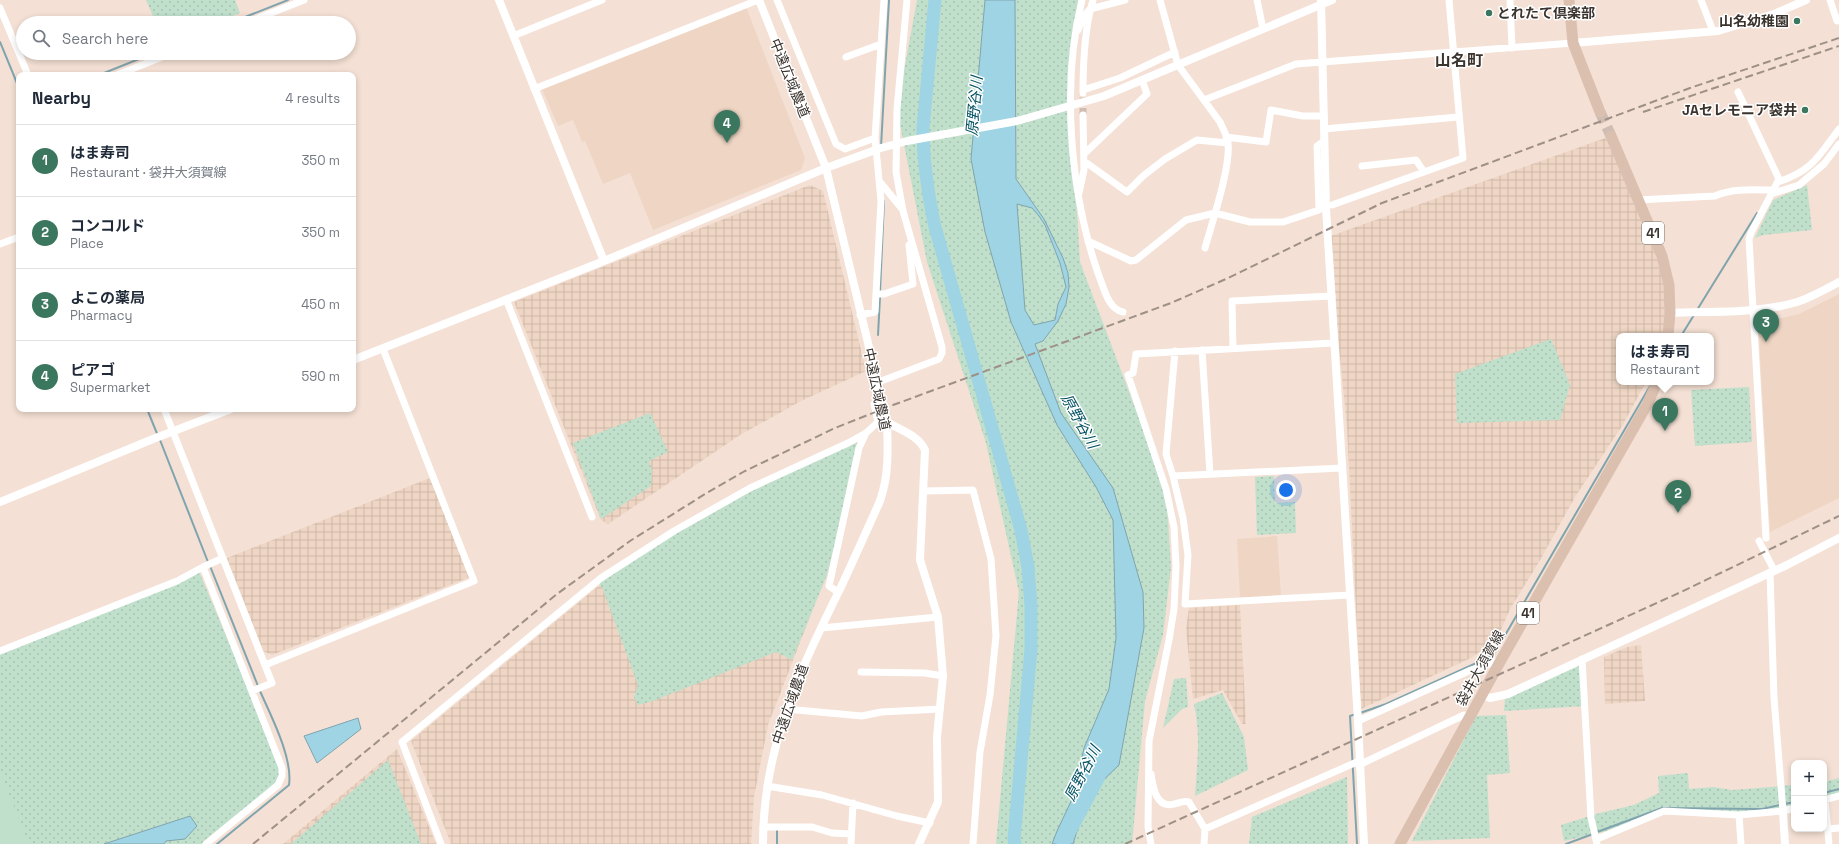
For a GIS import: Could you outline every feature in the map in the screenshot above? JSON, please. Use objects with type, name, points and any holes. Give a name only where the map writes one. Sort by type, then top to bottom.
[{"type":"main road","points":[[1569,0],[1573,43],[1600,112]]},
{"type":"main road","name":"41","points":[[1610,136],[1662,256],[1669,286],[1670,313],[1668,333]]},
{"type":"main road","name":"袋井大須賀線","points":[[1400,844],[1501,660],[1644,410],[1656,385]]},
{"type":"street","points":[[264,16],[304,0]]},
{"type":"street","points":[[499,0],[604,261]]},
{"type":"street","points":[[513,36],[602,0]]},
{"type":"street","points":[[534,89],[758,0]]},
{"type":"street","name":"中遠広域農道","points":[[758,0],[826,168],[876,382],[887,422],[888,461],[885,487],[880,501],[807,655],[786,709],[776,740],[767,786],[763,844]]},
{"type":"street","points":[[778,0],[836,144],[845,149],[875,138]]},
{"type":"street","points":[[860,315],[875,312],[881,201],[875,138],[884,0]]},
{"type":"street","points":[[876,382],[939,359],[942,353],[942,347],[903,210],[896,172],[897,109],[907,0]]},
{"type":"street","points":[[1082,0],[1074,39],[1071,107],[1078,197],[1088,241],[1106,293],[1113,307],[1118,311],[1123,312]]},
{"type":"street","points":[[1074,39],[1084,16],[1090,9],[1094,0]]},
{"type":"street","points":[[1090,9],[1125,0]]},
{"type":"street","points":[[1160,0],[1178,65],[1220,122],[1227,140],[1225,171],[1205,248]]},
{"type":"street","points":[[1257,0],[1263,29]]},
{"type":"street","points":[[356,359],[604,261],[826,168],[868,153],[927,137],[1017,122],[1071,107],[1104,96],[1263,29],[1321,2],[1332,0]]},
{"type":"street","points":[[1332,205],[1463,158],[1458,117],[1449,0]]},
{"type":"street","points":[[1510,0],[1512,48]]},
{"type":"street","points":[[1702,0],[1713,31]]},
{"type":"street","points":[[1204,100],[1288,66],[1713,31],[1774,14],[1806,0]]},
{"type":"street","points":[[1830,0],[1837,21],[1839,20]]},
{"type":"street","points":[[1321,2],[1324,142],[1334,343],[1358,721],[1364,844]]},
{"type":"street","points":[[0,8],[16,46]]},
{"type":"street","points":[[1090,9],[1083,66],[1083,91],[1120,78],[1174,52]]},
{"type":"street","points":[[846,57],[881,44]]},
{"type":"street","points":[[22,60],[27,72]]},
{"type":"street","points":[[124,72],[154,60]]},
{"type":"street","points":[[1084,158],[1148,94],[1142,80]]},
{"type":"street","points":[[1738,92],[1779,179],[1749,239],[1754,310],[1762,540],[1772,571],[1774,698],[1785,844]]},
{"type":"street","points":[[1084,158],[1127,192],[1143,176],[1166,159],[1197,140],[1266,142],[1271,110],[1303,116],[1324,116]]},
{"type":"street","points":[[1078,197],[1082,185],[1084,158],[1083,115]]},
{"type":"street","points":[[1324,129],[1458,117]]},
{"type":"street","points":[[1778,182],[1795,176],[1808,168],[1839,129]]},
{"type":"street","points":[[1088,241],[1131,261],[1136,260],[1186,220],[1215,213],[1250,222],[1283,222],[1320,210],[1317,146],[1324,142]]},
{"type":"street","points":[[1638,200],[1715,196],[1722,193],[1749,190],[1773,192],[1799,185],[1824,164],[1839,144]]},
{"type":"street","points":[[1362,166],[1416,160],[1424,172]]},
{"type":"street","points":[[879,180],[903,210]]},
{"type":"street","points":[[876,294],[884,294],[913,284],[908,226]]},
{"type":"street","points":[[0,244],[16,237]]},
{"type":"street","points":[[1670,313],[1754,310],[1776,307],[1799,301],[1839,282]]},
{"type":"street","points":[[1233,348],[1232,301],[1332,296]]},
{"type":"street","points":[[506,299],[592,517]]},
{"type":"street","points":[[1151,844],[1148,827],[1149,741],[1174,609],[1176,566],[1174,527],[1166,489],[1128,375],[1133,373],[1136,354],[1334,343]]},
{"type":"street","points":[[265,665],[474,581],[383,348]]},
{"type":"street","points":[[1202,350],[1210,474]]},
{"type":"street","points":[[1175,352],[1166,454],[1183,518],[1188,554],[1185,604],[1350,595]]},
{"type":"street","points":[[441,844],[402,742],[601,578],[674,532],[750,488],[848,443],[866,433],[878,422],[874,404],[881,402]]},
{"type":"street","points":[[165,412],[171,432],[223,558],[272,683],[252,691]]},
{"type":"street","points":[[0,502],[153,439],[223,412]]},
{"type":"street","points":[[887,422],[917,438],[922,443],[926,456],[920,560],[938,617],[943,676],[938,737],[938,802],[930,824],[919,844]]},
{"type":"street","points":[[838,592],[829,586],[859,448],[866,433]]},
{"type":"street","points":[[1173,476],[1342,468]]},
{"type":"street","points":[[924,491],[973,490],[991,559],[996,636],[990,695],[980,752],[972,844]]},
{"type":"street","points":[[1483,695],[1490,698],[1508,694],[1772,571],[1839,538]]},
{"type":"street","points":[[0,651],[177,581],[223,558]]},
{"type":"street","points":[[203,567],[282,768],[282,776],[278,784],[206,844]]},
{"type":"street","points":[[821,628],[938,617]]},
{"type":"street","points":[[1582,659],[1591,818],[1597,842],[1664,811],[1740,815],[1783,811],[1791,809]]},
{"type":"street","points":[[1358,721],[1471,670],[1501,660]]},
{"type":"street","points":[[861,672],[924,673],[943,676]]},
{"type":"street","points":[[786,709],[862,716],[882,712],[940,709]]},
{"type":"street","points":[[1205,828],[1359,763],[1464,715],[1470,718]]},
{"type":"street","points":[[1148,761],[1159,802],[1164,805],[1172,805],[1186,801],[1189,802],[1205,828],[1204,844]]},
{"type":"street","points":[[767,786],[822,794],[930,824]]},
{"type":"street","points":[[1827,799],[1839,796]]},
{"type":"street","points":[[851,844],[853,803]]},
{"type":"street","points":[[1740,815],[1741,844]]},
{"type":"street","points":[[1827,819],[1829,844]]},
{"type":"street","points":[[763,827],[812,827],[832,833],[851,834]]},
{"type":"street","points":[[1828,828],[1839,828]]},
{"type":"shaded area","points":[[746,7],[805,158],[801,170],[653,230],[630,173],[603,184],[585,141],[582,142],[573,120],[558,126],[542,89]]},
{"type":"shaded area","points":[[1611,136],[1664,264],[1667,333],[1616,333],[1616,385],[1644,385],[1622,426],[1575,497],[1539,562],[1510,609],[1497,639],[1471,658],[1361,709],[1347,427],[1328,237]]},
{"type":"shaded area","points":[[810,185],[823,191],[866,371],[801,401],[740,435],[608,524],[601,520],[514,302]]},
{"type":"shaded area","points":[[1839,294],[1839,498],[1770,532],[1758,321],[1774,320],[1799,314]]},
{"type":"shaded area","points":[[430,478],[470,577],[272,655],[263,651],[227,558]]},
{"type":"shaded area","points":[[1277,536],[1281,595],[1240,598],[1237,539]]},
{"type":"shaded area","points":[[618,570],[818,596],[768,725],[754,797],[751,844],[451,844],[411,741]]},
{"type":"shaded area","points":[[1240,605],[1246,724],[1242,724],[1223,690],[1193,699],[1186,629],[1189,608]]},
{"type":"shaded area","points":[[1641,645],[1645,701],[1605,704],[1604,657],[1627,647]]},
{"type":"shaded area","points":[[397,749],[436,844],[283,844]]},
{"type":"green space","points":[[146,0],[235,0],[240,13],[232,16],[153,16]]},
{"type":"green space","points":[[917,0],[1082,0],[1068,65],[1080,262],[1151,450],[1167,505],[1171,567],[1163,635],[1145,701],[1132,844],[996,844],[1019,592],[986,443],[927,262],[897,109]]},
{"type":"green space","points":[[1807,185],[1812,230],[1763,235],[1755,238],[1773,200]]},
{"type":"green space","points":[[1551,339],[1570,385],[1560,420],[1457,423],[1455,374]]},
{"type":"green space","points":[[1749,387],[1752,442],[1695,446],[1691,390]]},
{"type":"green space","points":[[650,413],[668,452],[649,461],[652,470],[651,486],[601,519],[573,443]]},
{"type":"green space","points":[[859,442],[859,448],[827,575],[792,660],[776,652],[653,701],[638,705],[634,697],[638,685],[603,590],[598,581],[632,558],[791,469]]},
{"type":"green space","points":[[1274,476],[1275,503],[1295,502],[1296,533],[1257,535],[1255,477]]},
{"type":"green space","points":[[198,569],[282,768],[281,779],[202,844],[0,844],[0,650]]},
{"type":"green space","points":[[1583,664],[1585,706],[1504,711],[1505,699]]},
{"type":"green space","points":[[1186,678],[1188,707],[1182,709],[1163,728],[1174,679]]},
{"type":"green space","points":[[1222,693],[1244,737],[1248,770],[1195,796],[1198,739],[1194,704]]},
{"type":"green space","points":[[1506,715],[1510,773],[1487,775],[1490,838],[1412,841],[1476,716]]},
{"type":"green space","points":[[388,760],[421,844],[291,844]]},
{"type":"green space","points":[[0,771],[29,844],[0,844]]},
{"type":"green space","points":[[1688,773],[1689,789],[1713,787],[1732,790],[1791,785],[1791,809],[1783,811],[1657,814],[1603,832],[1564,841],[1561,825],[1600,813],[1634,805],[1659,793],[1658,776]]},
{"type":"green space","points":[[1347,777],[1348,844],[1249,844],[1252,817]]},
{"type":"green space","points":[[1839,778],[1839,794],[1827,799],[1827,796],[1827,781]]},
{"type":"water","points":[[985,0],[1015,0],[1016,179],[1044,219],[1063,258],[1068,273],[1069,287],[1066,304],[1058,321],[1043,341],[1035,344],[1061,413],[1113,488],[1143,592],[1144,628],[1119,765],[1088,795],[1073,844],[1052,844],[1074,795],[1084,748],[1109,689],[1116,638],[1113,520],[1096,487],[1057,425],[1011,322],[985,232],[971,159]],"holes":[[[1017,204],[1032,208],[1045,225],[1060,263],[1066,287],[1058,304],[1055,320],[1034,325],[1025,310]]]},
{"type":"water","points":[[358,718],[361,729],[317,763],[304,736]]},
{"type":"water","points":[[190,816],[197,826],[185,839],[166,841],[164,844],[104,844]]},
{"type":"waterway","points":[[248,16],[288,0]]},
{"type":"waterway","points":[[881,147],[889,0]]},
{"type":"waterway","name":"原野谷川","points":[[935,0],[923,128],[928,190],[935,227],[1021,530],[1028,567],[1031,606],[1031,649],[1014,839],[1015,844]]},
{"type":"waterway","points":[[0,42],[16,81]]},
{"type":"waterway","points":[[106,72],[136,60]]},
{"type":"waterway","points":[[880,292],[884,201]]},
{"type":"waterway","points":[[1697,310],[1757,213]]},
{"type":"waterway","points":[[878,335],[880,297]]},
{"type":"waterway","points":[[1683,333],[1694,315]]},
{"type":"waterway","points":[[1360,713],[1386,704],[1492,656],[1650,386]]},
{"type":"waterway","points":[[148,412],[158,436]]},
{"type":"waterway","points":[[160,440],[208,562]]},
{"type":"waterway","points":[[210,566],[258,686]]},
{"type":"waterway","points":[[217,844],[289,785],[288,762],[280,737],[260,691]]},
{"type":"waterway","points":[[1356,714],[1350,716],[1357,844]]},
{"type":"waterway","name":"原野谷川","points":[[1063,844],[1099,777]]},
{"type":"waterway","points":[[1827,792],[1839,789]]},
{"type":"waterway","points":[[1597,832],[1662,808],[1762,809],[1791,803]]},
{"type":"waterway","points":[[777,830],[777,844]]},
{"type":"waterway","points":[[1566,844],[1593,834]]},
{"type":"tunnel","points":[[1083,93],[1083,115]]},
{"type":"tunnel","points":[[1600,112],[1611,136]]},
{"type":"railway","points":[[253,844],[557,594],[630,541],[745,471],[835,428],[893,405],[1171,303],[1226,279],[1382,203],[1690,88],[1839,38]]},
{"type":"railway","points":[[1643,112],[1839,46]]},
{"type":"railway","points":[[1125,844],[1681,592],[1839,516]]},
{"type":"place","name":"とれたて倶楽部","points":[[1489,13]]},
{"type":"place","name":"山名幼稚園","points":[[1797,21]]},
{"type":"place","name":"JAセレモニア袋井","points":[[1805,110]]},
{"type":"place","name":"ピアゴ","points":[[727,143]]},
{"type":"place","name":"よこの薬局","points":[[1766,342]]},
{"type":"place","name":"はま寿司","points":[[1665,431]]},
{"type":"place","name":"コンコルド","points":[[1678,513]]},
{"type":"district","name":"山名町","points":[[1459,60]]}]
